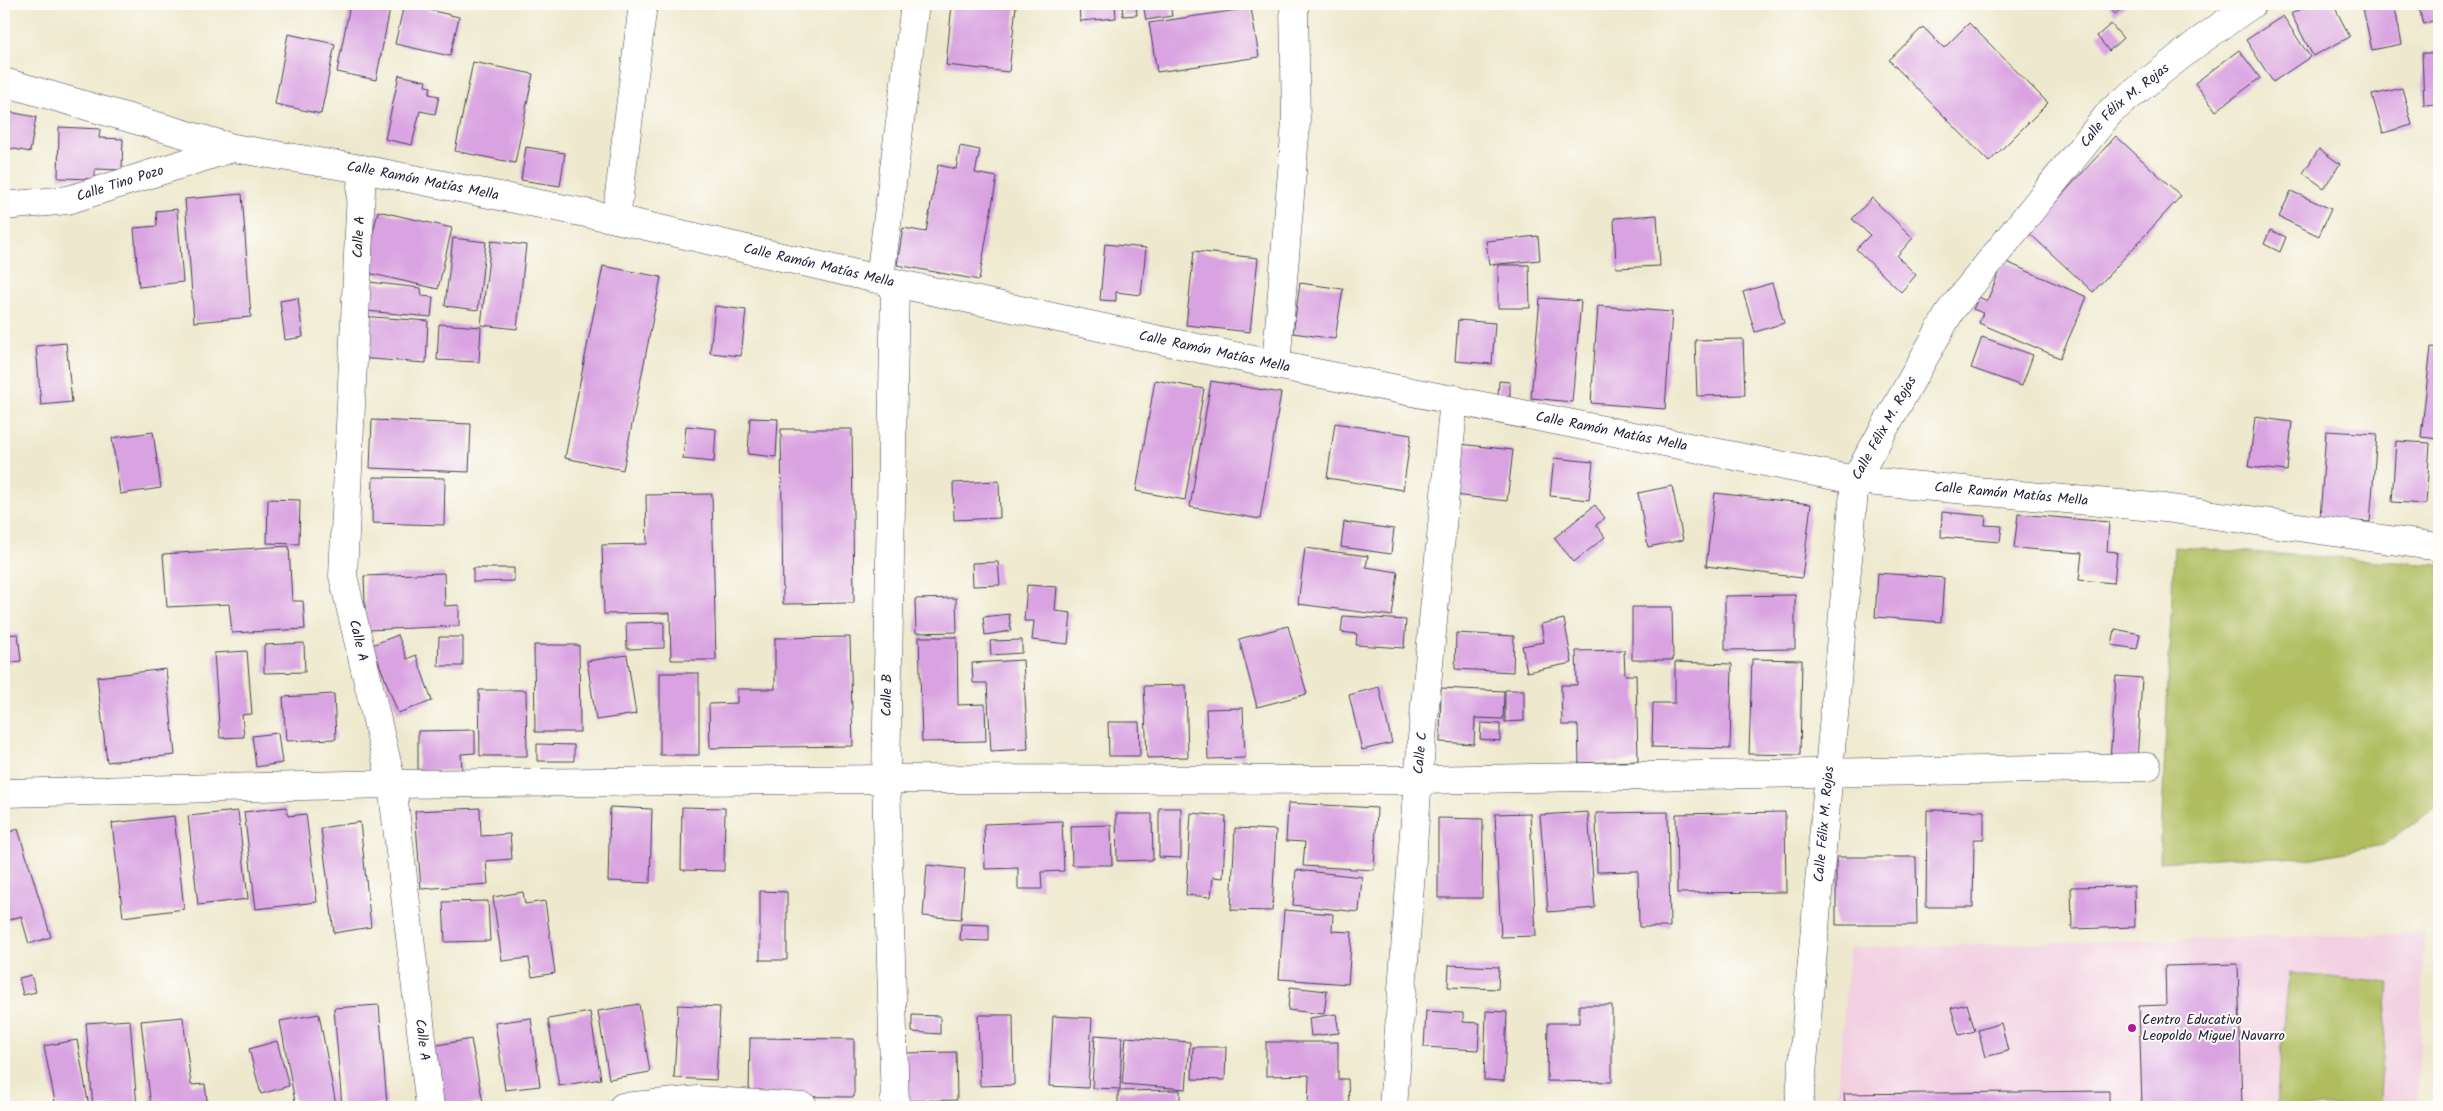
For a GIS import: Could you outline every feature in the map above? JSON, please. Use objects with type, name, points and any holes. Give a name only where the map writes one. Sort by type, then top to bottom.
[{"type":"street","points":[[616,218],[643,4]]},
{"type":"street","name":"Calle B","points":[[895,1107],[886,779],[887,281],[915,4]]},
{"type":"street","points":[[1276,365],[1296,123],[1294,4]]},
{"type":"street","name":"Calle Félix M. Rojas","points":[[1800,1107],[1855,480],[1951,310],[2111,111],[2197,43],[2252,4]]},
{"type":"street","name":"Calle Ramón Matías Mella","points":[[4,82],[233,148],[362,169],[616,218],[887,281],[1276,365],[1855,480],[2165,508],[2439,547]]},
{"type":"street","name":"Calle Tino Pozo","points":[[4,206],[68,200],[233,148]]},
{"type":"street","name":"Calle A","points":[[362,169],[343,576],[392,784],[430,1107]]},
{"type":"street","name":"Calle C","points":[[1393,1107],[1418,780],[1454,399]]},
{"type":"street","points":[[4,793],[392,784],[886,779],[1418,780],[1828,771],[2147,767]]},
{"type":"street","points":[[623,1107],[698,1100],[804,1107]]},
{"type":"shaded area","name":"Centro Educativo Leopoldo Miguel Navarro","points":[[2425,933],[2417,1107],[1836,1107],[1849,948]]},
{"type":"green space","points":[[2174,547],[2439,565],[2439,805],[2383,845],[2307,859],[2231,857],[2160,862]]},
{"type":"green space","points":[[2289,973],[2389,983],[2379,1107],[2276,1107]]},
{"type":"building","points":[[350,4],[391,4],[376,80],[337,72]]},
{"type":"building","points":[[404,4],[459,17],[450,56],[395,44]]},
{"type":"building","points":[[952,4],[1016,5],[1009,72],[946,65]]},
{"type":"building","points":[[1079,4],[1115,4],[1116,18],[1080,21]]},
{"type":"building","points":[[1122,4],[1136,4],[1137,15],[1123,16]]},
{"type":"building","points":[[1143,4],[1170,4],[1172,16],[1146,20]]},
{"type":"building","points":[[2107,4],[2128,4],[2115,14]]},
{"type":"building","points":[[2310,4],[2333,4],[2350,37],[2313,56],[2291,14]]},
{"type":"building","points":[[2362,4],[2394,4],[2402,44],[2372,50]]},
{"type":"building","points":[[2418,4],[2439,4],[2439,19],[2423,24]]},
{"type":"building","points":[[1251,8],[1259,57],[1157,72],[1149,23]]},
{"type":"building","points":[[2283,16],[2310,57],[2273,82],[2246,40]]},
{"type":"building","points":[[1969,23],[2048,103],[1989,162],[1889,60],[1923,27],[1944,48]]},
{"type":"building","points":[[2111,24],[2123,38],[2109,51],[2097,36]]},
{"type":"building","points":[[288,34],[335,44],[321,114],[275,104]]},
{"type":"building","points":[[2239,50],[2260,78],[2216,111],[2195,83]]},
{"type":"building","points":[[2422,53],[2439,53],[2439,104],[2424,105]]},
{"type":"building","points":[[473,62],[533,74],[515,163],[455,151]]},
{"type":"building","points":[[399,75],[426,81],[425,86],[431,87],[429,94],[439,96],[435,114],[420,111],[412,145],[385,139]]},
{"type":"building","points":[[2402,88],[2412,125],[2383,133],[2372,95]]},
{"type":"building","points":[[4,111],[36,117],[30,152],[4,147]]},
{"type":"building","points":[[59,127],[100,129],[99,138],[123,139],[122,170],[95,169],[95,179],[58,178]]},
{"type":"building","points":[[2116,136],[2181,196],[2093,292],[2028,232]]},
{"type":"building","points":[[960,146],[980,150],[975,173],[997,177],[979,280],[897,265],[903,228],[926,232],[938,165],[956,169]]},
{"type":"building","points":[[526,147],[565,153],[560,186],[521,180]]},
{"type":"building","points":[[2319,149],[2340,164],[2324,188],[2303,173]]},
{"type":"building","points":[[2291,191],[2331,209],[2319,236],[2279,217]]},
{"type":"building","points":[[242,194],[251,317],[194,322],[185,199]]},
{"type":"building","points":[[1872,198],[1913,238],[1897,256],[1916,275],[1901,292],[1856,249],[1870,235],[1852,219]]},
{"type":"building","points":[[177,209],[183,282],[139,287],[134,228],[157,226],[156,211]]},
{"type":"building","points":[[378,211],[452,228],[438,289],[364,272]]},
{"type":"building","points":[[1657,215],[1660,266],[1616,268],[1614,218]]},
{"type":"building","points":[[2270,230],[2286,237],[2280,252],[2264,244]]},
{"type":"building","points":[[1538,236],[1540,260],[1489,265],[1486,241]]},
{"type":"building","points":[[453,238],[486,242],[478,310],[445,306]]},
{"type":"building","points":[[491,241],[526,245],[517,329],[481,325]]},
{"type":"building","points":[[1105,244],[1146,248],[1141,295],[1116,292],[1116,301],[1100,300]]},
{"type":"building","points":[[1194,251],[1258,258],[1250,332],[1186,325]]},
{"type":"building","points":[[2004,261],[2087,297],[2060,358],[1979,323],[1983,313],[1973,309],[1979,297],[1987,301]]},
{"type":"building","points":[[1498,265],[1529,265],[1530,308],[1498,308]]},
{"type":"building","points":[[603,266],[661,277],[623,470],[565,458]]},
{"type":"building","points":[[369,282],[421,288],[422,296],[433,297],[431,317],[366,311]]},
{"type":"building","points":[[1300,283],[1343,289],[1335,339],[1293,333]]},
{"type":"building","points":[[1772,283],[1784,323],[1755,332],[1743,292]]},
{"type":"building","points":[[298,298],[303,337],[285,340],[280,301]]},
{"type":"building","points":[[1540,298],[1581,301],[1572,402],[1531,398]]},
{"type":"building","points":[[715,306],[746,310],[741,356],[710,353]]},
{"type":"building","points":[[1598,306],[1672,312],[1665,409],[1591,403]]},
{"type":"building","points":[[360,316],[428,321],[426,363],[357,358]]},
{"type":"building","points":[[1458,320],[1495,323],[1492,364],[1455,361]]},
{"type":"building","points":[[439,324],[481,327],[479,362],[437,360]]},
{"type":"building","points":[[1982,337],[2033,355],[2022,386],[1971,368]]},
{"type":"building","points":[[1743,339],[1745,395],[1697,396],[1695,340]]},
{"type":"building","points":[[66,343],[72,402],[41,405],[36,346]]},
{"type":"building","points":[[2431,347],[2439,348],[2439,439],[2421,437]]},
{"type":"building","points":[[1155,380],[1204,389],[1185,500],[1136,491]]},
{"type":"building","points":[[1211,381],[1281,393],[1260,519],[1190,507]]},
{"type":"building","points":[[1499,381],[1510,382],[1510,397],[1498,396]]},
{"type":"building","points":[[2255,417],[2292,422],[2287,471],[2249,467]]},
{"type":"building","points":[[750,418],[778,419],[776,457],[748,454]]},
{"type":"building","points":[[372,420],[471,424],[469,472],[370,468]]},
{"type":"building","points":[[1335,423],[1411,435],[1403,490],[1327,478]]},
{"type":"building","points":[[686,426],[716,429],[714,462],[683,459]]},
{"type":"building","points":[[781,429],[852,429],[854,603],[783,604]]},
{"type":"building","points":[[2326,431],[2377,434],[2370,522],[2320,519]]},
{"type":"building","points":[[153,432],[161,488],[120,494],[112,438]]},
{"type":"building","points":[[2396,441],[2430,443],[2426,504],[2392,502]]},
{"type":"building","points":[[1460,444],[1513,450],[1507,501],[1454,495]]},
{"type":"building","points":[[1554,458],[1593,462],[1589,500],[1550,496]]},
{"type":"building","points":[[373,477],[445,478],[444,525],[372,523]]},
{"type":"building","points":[[999,481],[1000,518],[954,520],[953,483]]},
{"type":"building","points":[[1672,486],[1683,540],[1648,547],[1638,493]]},
{"type":"building","points":[[1715,493],[1811,504],[1802,578],[1706,566]]},
{"type":"building","points":[[712,494],[716,660],[671,660],[670,613],[604,614],[602,545],[647,544],[646,495]]},
{"type":"building","points":[[268,499],[300,500],[299,544],[267,543]]},
{"type":"building","points":[[1595,505],[1605,518],[1596,525],[1605,537],[1574,562],[1554,538]]},
{"type":"building","points":[[1942,512],[1986,516],[1985,525],[2002,526],[2000,542],[1941,537]]},
{"type":"building","points":[[2018,514],[2109,522],[2107,551],[2117,552],[2114,583],[2079,580],[2082,553],[2014,548]]},
{"type":"building","points":[[1344,522],[1394,529],[1391,554],[1341,547]]},
{"type":"building","points":[[289,546],[292,601],[303,601],[305,629],[232,633],[229,604],[167,607],[163,554]]},
{"type":"building","points":[[1305,548],[1368,556],[1366,567],[1398,572],[1392,616],[1298,604]]},
{"type":"building","points":[[998,562],[1000,585],[973,586],[972,563]]},
{"type":"building","points":[[473,568],[514,568],[514,581],[473,582]]},
{"type":"building","points":[[444,573],[445,606],[459,605],[459,626],[366,630],[364,576]]},
{"type":"building","points":[[1878,573],[1944,578],[1941,622],[1875,617]]},
{"type":"building","points":[[1027,585],[1057,587],[1055,611],[1071,613],[1068,644],[1032,640],[1034,621],[1024,621]]},
{"type":"building","points":[[1795,595],[1795,649],[1725,650],[1725,596]]},
{"type":"building","points":[[956,598],[957,632],[916,633],[915,599]]},
{"type":"building","points":[[1632,607],[1672,607],[1673,660],[1632,660]]},
{"type":"building","points":[[1009,614],[1011,631],[985,635],[983,617]]},
{"type":"building","points":[[1343,616],[1406,620],[1404,648],[1356,645],[1357,634],[1341,632]]},
{"type":"building","points":[[1564,619],[1572,663],[1527,672],[1522,646],[1544,642],[1541,624]]},
{"type":"building","points":[[664,622],[664,648],[627,649],[626,623]]},
{"type":"building","points":[[1288,626],[1307,694],[1257,707],[1239,639]]},
{"type":"building","points":[[2115,629],[2140,634],[2137,649],[2112,645]]},
{"type":"building","points":[[1456,633],[1514,636],[1513,672],[1455,669]]},
{"type":"building","points":[[18,634],[21,661],[4,663],[4,635]]},
{"type":"building","points":[[398,635],[407,659],[416,655],[432,701],[398,713],[372,645]]},
{"type":"building","points":[[439,637],[463,637],[463,666],[438,666]]},
{"type":"building","points":[[850,637],[853,746],[710,748],[709,704],[737,703],[737,689],[775,689],[775,638]]},
{"type":"building","points":[[919,637],[957,637],[958,705],[985,704],[986,741],[922,742]]},
{"type":"building","points":[[1022,640],[1022,653],[991,655],[990,641]]},
{"type":"building","points":[[304,643],[305,672],[264,673],[264,645]]},
{"type":"building","points":[[534,645],[579,645],[580,732],[535,732]]},
{"type":"building","points":[[1624,650],[1625,675],[1636,675],[1638,761],[1579,763],[1578,725],[1562,725],[1561,685],[1577,685],[1576,651]]},
{"type":"building","points":[[247,651],[252,714],[242,715],[244,737],[220,738],[214,653]]},
{"type":"building","points":[[627,655],[636,714],[596,720],[587,661]]},
{"type":"building","points":[[1752,659],[1802,660],[1800,755],[1749,754]]},
{"type":"building","points":[[1023,660],[1028,749],[991,751],[987,683],[973,683],[972,663]]},
{"type":"building","points":[[1675,662],[1732,664],[1730,749],[1652,747],[1653,703],[1675,703]]},
{"type":"building","points":[[166,669],[175,755],[107,762],[97,677]]},
{"type":"building","points":[[660,673],[699,673],[699,755],[660,755]]},
{"type":"building","points":[[2116,676],[2142,678],[2137,762],[2110,760]]},
{"type":"building","points":[[1186,685],[1188,757],[1147,758],[1144,686]]},
{"type":"building","points":[[1379,687],[1392,743],[1362,750],[1349,695]]},
{"type":"building","points":[[1441,688],[1504,691],[1503,719],[1475,718],[1474,744],[1440,742]]},
{"type":"building","points":[[479,690],[526,690],[527,756],[480,756]]},
{"type":"building","points":[[1505,690],[1524,690],[1524,721],[1505,722]]},
{"type":"building","points":[[334,694],[336,739],[286,741],[283,697]]},
{"type":"building","points":[[1243,708],[1245,758],[1208,759],[1206,709]]},
{"type":"building","points":[[1108,722],[1139,722],[1140,756],[1109,756]]},
{"type":"building","points":[[1481,723],[1500,724],[1500,741],[1480,739]]},
{"type":"building","points":[[475,730],[475,753],[461,754],[462,770],[418,771],[418,731]]},
{"type":"building","points":[[278,733],[282,763],[256,767],[252,736]]},
{"type":"building","points":[[537,744],[574,745],[574,761],[537,761]]},
{"type":"building","points":[[1288,803],[1377,808],[1374,870],[1303,866],[1305,842],[1286,841]]},
{"type":"building","points":[[286,807],[288,816],[306,814],[317,902],[256,909],[244,812]]},
{"type":"building","points":[[610,807],[652,809],[650,883],[608,881]]},
{"type":"building","points":[[682,807],[725,808],[724,871],[681,870]]},
{"type":"building","points":[[480,808],[481,836],[510,834],[512,859],[486,861],[488,884],[421,889],[415,811]]},
{"type":"building","points":[[1159,808],[1181,808],[1181,858],[1159,857]]},
{"type":"building","points":[[1927,810],[1984,811],[1984,839],[1974,839],[1973,907],[1926,907]]},
{"type":"building","points":[[238,811],[248,899],[198,905],[188,816]]},
{"type":"building","points":[[1588,812],[1595,908],[1548,912],[1540,815]]},
{"type":"building","points":[[1668,812],[1670,927],[1639,927],[1638,871],[1597,872],[1596,813]]},
{"type":"building","points":[[1785,812],[1786,892],[1677,893],[1676,814]]},
{"type":"building","points":[[1191,813],[1226,816],[1223,878],[1213,877],[1211,897],[1186,895]]},
{"type":"building","points":[[1530,813],[1536,936],[1501,937],[1495,814]]},
{"type":"building","points":[[1116,814],[1152,814],[1153,860],[1117,861]]},
{"type":"building","points":[[174,816],[184,909],[123,917],[112,823]]},
{"type":"building","points":[[1438,818],[1483,819],[1482,898],[1438,898]]},
{"type":"building","points":[[1062,821],[1064,871],[1041,872],[1042,889],[1018,889],[1018,868],[985,869],[984,824]]},
{"type":"building","points":[[360,822],[371,927],[334,933],[321,828]]},
{"type":"building","points":[[1111,825],[1112,865],[1072,865],[1071,826]]},
{"type":"building","points":[[1235,828],[1276,830],[1272,911],[1231,910]]},
{"type":"building","points":[[18,829],[51,937],[29,944],[21,916],[6,921],[4,913],[4,834]]},
{"type":"building","points":[[1836,857],[1916,857],[1917,925],[1836,925]]},
{"type":"building","points":[[927,865],[965,869],[961,919],[923,916]]},
{"type":"building","points":[[1296,870],[1362,877],[1359,912],[1293,905]]},
{"type":"building","points":[[2134,886],[2135,927],[2072,929],[2071,887]]},
{"type":"building","points":[[760,891],[787,892],[787,960],[760,960]]},
{"type":"building","points":[[523,892],[525,904],[545,901],[555,973],[532,977],[529,958],[502,961],[493,897]]},
{"type":"building","points":[[488,901],[490,941],[445,942],[443,902]]},
{"type":"building","points":[[1284,910],[1333,914],[1332,931],[1352,932],[1348,984],[1279,979]]},
{"type":"building","points":[[961,924],[989,925],[989,941],[960,940]]},
{"type":"building","points":[[2238,964],[2242,1107],[2142,1107],[2139,1006],[2166,1005],[2165,966]]},
{"type":"building","points":[[1449,965],[1499,967],[1498,989],[1448,987]]},
{"type":"building","points":[[31,975],[36,992],[23,995],[19,978]]},
{"type":"building","points":[[1290,987],[1327,991],[1324,1014],[1288,1010]]},
{"type":"building","points":[[639,1004],[650,1072],[609,1079],[598,1011]]},
{"type":"building","points":[[1967,1004],[1975,1031],[1959,1035],[1951,1008]]},
{"type":"building","points":[[379,1005],[387,1104],[342,1107],[334,1008]]},
{"type":"building","points":[[678,1005],[720,1007],[716,1080],[674,1078]]},
{"type":"building","points":[[1579,1005],[1612,1005],[1612,1082],[1547,1081],[1548,1023],[1579,1023]]},
{"type":"building","points":[[1426,1011],[1463,1013],[1463,1022],[1480,1023],[1478,1050],[1424,1047]]},
{"type":"building","points":[[1486,1011],[1507,1012],[1504,1081],[1484,1080]]},
{"type":"building","points":[[590,1012],[601,1079],[559,1086],[548,1019]]},
{"type":"building","points":[[319,1014],[336,1105],[296,1107],[280,1021]]},
{"type":"building","points":[[1336,1014],[1339,1033],[1311,1036],[1309,1018]]},
{"type":"building","points":[[912,1015],[940,1016],[940,1034],[912,1032]]},
{"type":"building","points":[[978,1015],[1013,1015],[1014,1085],[980,1086]]},
{"type":"building","points":[[1053,1016],[1092,1018],[1088,1088],[1049,1086]]},
{"type":"building","points":[[183,1017],[191,1085],[205,1084],[208,1107],[151,1107],[141,1021]]},
{"type":"building","points":[[531,1018],[540,1086],[505,1090],[495,1023]]},
{"type":"building","points":[[130,1020],[137,1107],[93,1107],[86,1023]]},
{"type":"building","points":[[2001,1023],[2008,1051],[1985,1057],[1978,1030]]},
{"type":"building","points":[[1095,1035],[1122,1037],[1120,1089],[1092,1088]]},
{"type":"building","points":[[1126,1037],[1190,1042],[1186,1089],[1122,1084]]},
{"type":"building","points":[[750,1038],[854,1039],[854,1097],[749,1096]]},
{"type":"building","points":[[471,1039],[483,1103],[443,1107],[432,1046]]},
{"type":"building","points":[[77,1040],[89,1107],[56,1107],[44,1046]]},
{"type":"building","points":[[277,1041],[289,1086],[261,1094],[249,1049]]},
{"type":"building","points":[[1266,1042],[1338,1042],[1338,1079],[1348,1079],[1349,1107],[1308,1107],[1309,1075],[1266,1076]]},
{"type":"building","points":[[1193,1047],[1226,1047],[1225,1080],[1192,1079]]},
{"type":"building","points":[[956,1052],[957,1100],[905,1101],[903,1053]]},
{"type":"building","points":[[1180,1090],[1180,1107],[1118,1107],[1118,1091]]},
{"type":"building","points":[[2109,1091],[2109,1107],[1845,1107],[1844,1094]]},
{"type":"place","name":"Centro Educativo Leopoldo Miguel Navarro","points":[[2132,1028]]}]
